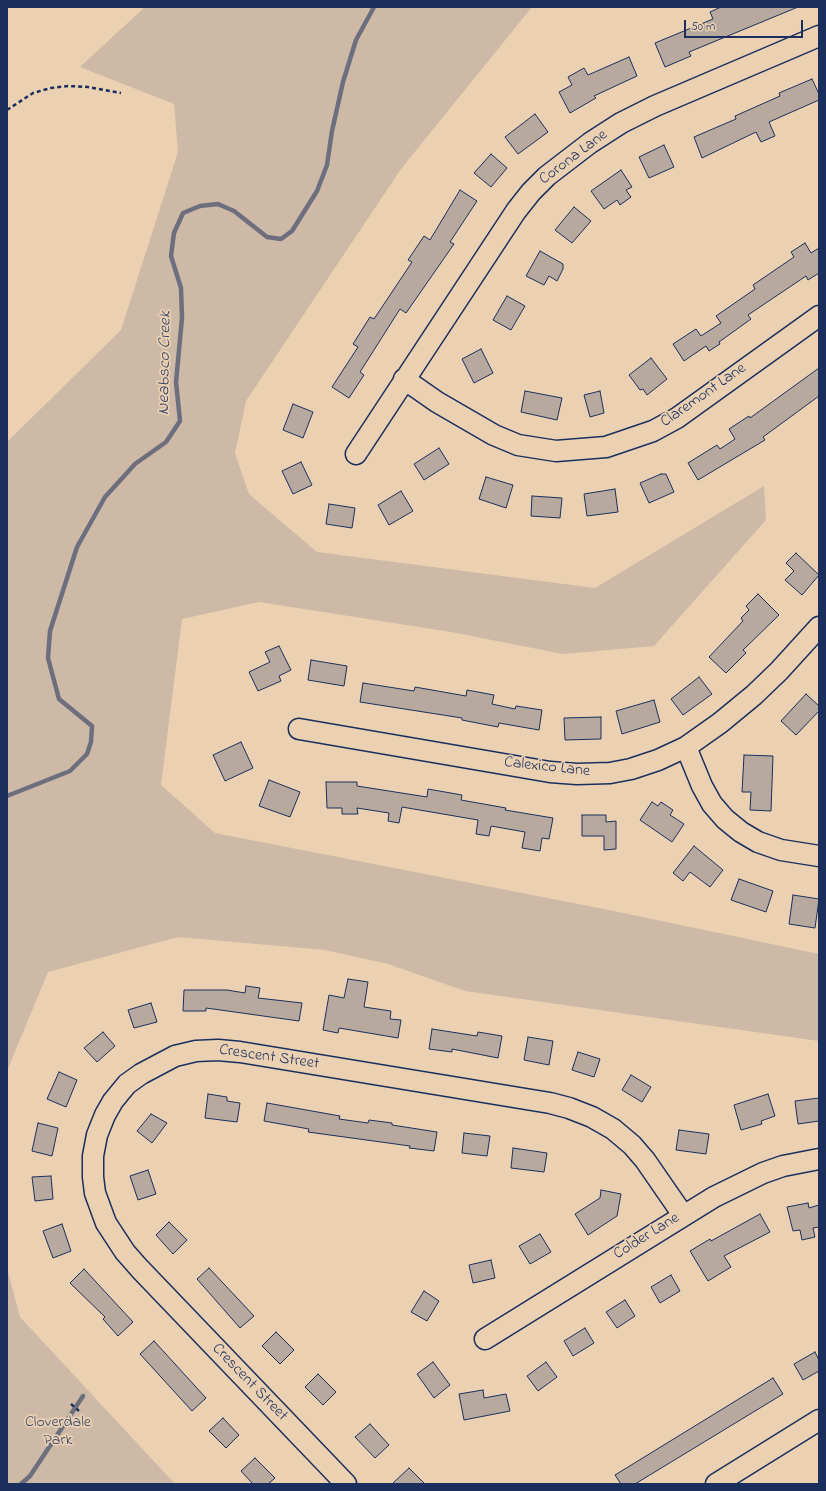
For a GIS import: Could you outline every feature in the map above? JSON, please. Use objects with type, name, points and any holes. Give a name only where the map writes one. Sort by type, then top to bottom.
[{"type":"street","name":"Corona Lane","points":[[356,454],[516,211],[531,192],[565,161],[621,123],[655,106],[819,36]]},
{"type":"street","name":"Claremont Lane","points":[[404,379],[437,402],[494,436],[518,445],[556,451],[606,447],[653,431],[677,418],[819,316]]},
{"type":"street","name":"Calexico Lane","points":[[298,729],[550,772],[577,774],[610,773],[658,760],[686,747],[720,723],[754,695],[779,671],[819,627]]},
{"type":"street","points":[[686,747],[702,786],[712,804],[725,819],[741,832],[758,842],[781,850],[819,856]]},
{"type":"street","name":"Crescent Street","points":[[346,1484],[140,1269],[125,1252],[106,1223],[95,1193],[93,1177],[93,1156],[97,1135],[105,1115],[113,1101],[141,1074],[175,1056],[196,1051],[218,1050],[240,1052],[550,1103],[569,1108],[597,1120],[613,1129],[632,1145],[645,1160],[683,1215]]},
{"type":"street","name":"Colder Lane","points":[[485,1338],[683,1215],[731,1188],[763,1173],[783,1166],[819,1159]]},
{"type":"street","points":[[716,1484],[819,1420]]},
{"type":"path","points":[[7,110],[33,93],[51,88],[68,86],[88,87],[121,93]]},
{"type":"path","points":[[71,1404],[79,1411]]},
{"type":"green space","points":[[145,7],[532,7],[401,169],[246,401],[235,453],[249,494],[317,552],[595,588],[764,486],[766,520],[654,646],[563,654],[451,632],[259,602],[182,619],[161,785],[215,833],[609,910],[819,954],[819,1041],[465,991],[388,964],[325,950],[178,937],[48,972],[7,1071],[7,442],[121,330],[178,152],[174,104],[80,67]]},
{"type":"green space","name":"Cloverdale Park","points":[[7,1268],[20,1317],[175,1484],[7,1484]]},
{"type":"building","points":[[721,7],[798,7],[689,52],[691,56],[665,67],[655,43],[713,19],[710,12]]},
{"type":"building","points":[[629,57],[637,76],[594,96],[596,98],[570,113],[559,92],[572,85],[568,77],[584,68],[588,75]]},
{"type":"building","points":[[812,79],[819,94],[819,100],[769,122],[775,136],[761,142],[756,132],[702,158],[694,137],[736,119],[735,116],[780,96],[779,93]]},
{"type":"building","points":[[535,114],[548,132],[518,154],[505,137]]},
{"type":"building","points":[[664,145],[674,167],[649,178],[639,157]]},
{"type":"building","points":[[491,154],[507,168],[491,187],[474,173]]},
{"type":"building","points":[[621,170],[632,187],[626,190],[631,197],[620,205],[617,200],[604,209],[591,191]]},
{"type":"building","points":[[460,190],[477,201],[450,242],[454,244],[406,313],[400,309],[360,372],[364,375],[349,398],[332,387],[358,347],[353,344],[370,317],[374,319],[412,262],[408,260],[424,236],[430,240]]},
{"type":"building","points":[[574,207],[591,221],[572,243],[555,230]]},
{"type":"building","points":[[805,243],[811,253],[819,248],[819,273],[808,280],[806,276],[748,315],[751,319],[719,342],[720,344],[709,351],[706,346],[684,361],[673,344],[696,329],[701,336],[721,323],[716,316],[755,289],[753,285],[794,257],[791,252]]},
{"type":"building","points":[[540,251],[563,264],[563,269],[557,281],[549,276],[544,285],[526,276]]},
{"type":"building","points":[[507,296],[525,306],[511,330],[493,320]]},
{"type":"building","points":[[481,349],[493,373],[474,383],[462,359]]},
{"type":"building","points":[[651,358],[667,379],[647,395],[643,389],[640,390],[629,375]]},
{"type":"building","points":[[819,368],[819,396],[763,437],[765,440],[698,480],[688,463],[717,445],[720,449],[735,439],[729,429],[749,416],[750,418]]},
{"type":"building","points":[[525,391],[562,398],[557,420],[521,412]]},
{"type":"building","points":[[600,391],[604,413],[590,417],[584,395]]},
{"type":"building","points":[[293,404],[313,412],[303,438],[283,430]]},
{"type":"building","points":[[439,448],[449,464],[424,480],[414,464]]},
{"type":"building","points":[[301,462],[312,485],[293,494],[282,471]]},
{"type":"building","points":[[661,474],[666,474],[674,492],[649,503],[640,483]]},
{"type":"building","points":[[486,477],[513,485],[506,508],[479,499]]},
{"type":"building","points":[[615,489],[618,512],[587,516],[584,494]]},
{"type":"building","points":[[401,491],[413,511],[389,525],[378,505]]},
{"type":"building","points":[[532,496],[562,498],[560,518],[531,516]]},
{"type":"building","points":[[329,504],[355,508],[352,528],[326,524]]},
{"type":"building","points":[[796,553],[819,575],[802,595],[785,580],[794,571],[786,563]]},
{"type":"building","points":[[758,594],[779,615],[743,650],[746,653],[726,673],[709,657],[743,621],[741,618],[749,610],[746,606]]},
{"type":"building","points":[[279,646],[291,670],[279,676],[281,681],[258,691],[249,672],[270,662],[265,652]]},
{"type":"building","points":[[311,660],[347,666],[344,686],[308,680]]},
{"type":"building","points":[[699,677],[712,694],[683,715],[671,699]]},
{"type":"building","points":[[363,683],[414,691],[415,687],[466,696],[467,690],[494,695],[492,704],[515,709],[516,706],[542,710],[539,730],[499,723],[498,727],[462,720],[462,718],[360,702]]},
{"type":"building","points":[[806,694],[819,706],[819,711],[796,735],[781,721]]},
{"type":"building","points":[[654,700],[660,722],[622,734],[616,711]]},
{"type":"building","points":[[601,717],[601,739],[565,740],[564,718]]},
{"type":"building","points":[[241,742],[253,768],[225,781],[213,755]]},
{"type":"building","points":[[744,755],[773,756],[771,811],[750,810],[751,792],[742,792]]},
{"type":"building","points":[[269,780],[300,792],[290,817],[259,806]]},
{"type":"building","points":[[326,782],[357,782],[357,786],[427,797],[428,789],[462,795],[461,800],[506,808],[505,810],[553,818],[549,839],[542,838],[540,851],[522,848],[525,832],[491,826],[489,836],[476,834],[478,820],[402,807],[399,823],[388,821],[389,813],[357,808],[358,814],[342,814],[342,808],[327,808]]},
{"type":"building","points":[[652,802],[658,806],[661,802],[673,810],[670,815],[684,824],[672,842],[640,820]]},
{"type":"building","points":[[582,815],[606,815],[606,822],[616,821],[616,849],[604,850],[604,836],[582,836]]},
{"type":"building","points":[[694,846],[723,870],[710,887],[690,872],[683,881],[673,873]]},
{"type":"building","points":[[739,879],[773,891],[766,912],[731,900]]},
{"type":"building","points":[[793,895],[819,899],[815,928],[789,924]]},
{"type":"building","points":[[348,979],[368,982],[364,1007],[391,1011],[390,1019],[401,1020],[398,1038],[339,1028],[338,1033],[323,1030],[329,995],[344,998]]},
{"type":"building","points":[[246,986],[260,988],[258,998],[302,1003],[299,1021],[206,1008],[206,1011],[183,1011],[184,990],[227,990],[245,993]]},
{"type":"building","points":[[151,1003],[157,1022],[134,1028],[128,1010]]},
{"type":"building","points":[[432,1029],[477,1036],[478,1032],[502,1036],[498,1058],[452,1049],[452,1052],[429,1049]]},
{"type":"building","points":[[103,1032],[115,1046],[97,1062],[84,1048]]},
{"type":"building","points":[[528,1037],[553,1041],[549,1065],[524,1060]]},
{"type":"building","points":[[578,1052],[600,1059],[594,1077],[572,1070]]},
{"type":"building","points":[[59,1072],[77,1080],[66,1107],[47,1099]]},
{"type":"building","points":[[631,1075],[651,1087],[642,1102],[622,1090]]},
{"type":"building","points":[[208,1094],[227,1097],[227,1101],[240,1103],[237,1122],[205,1118]]},
{"type":"building","points":[[768,1094],[775,1116],[761,1121],[762,1124],[741,1130],[734,1105]]},
{"type":"building","points":[[819,1098],[819,1121],[798,1124],[795,1101]]},
{"type":"building","points":[[267,1103],[340,1116],[339,1119],[368,1123],[369,1120],[392,1123],[392,1125],[437,1132],[434,1151],[409,1148],[410,1146],[308,1132],[309,1129],[264,1121]]},
{"type":"building","points":[[151,1114],[167,1123],[152,1143],[137,1131]]},
{"type":"building","points":[[38,1123],[58,1128],[52,1156],[32,1151]]},
{"type":"building","points":[[679,1130],[709,1134],[706,1154],[676,1150]]},
{"type":"building","points":[[464,1133],[490,1136],[487,1156],[462,1153]]},
{"type":"building","points":[[513,1148],[547,1153],[544,1172],[511,1168]]},
{"type":"building","points":[[148,1170],[156,1194],[138,1200],[130,1176]]},
{"type":"building","points":[[51,1176],[53,1199],[35,1201],[32,1177]]},
{"type":"building","points":[[601,1190],[621,1194],[617,1216],[588,1235],[575,1214],[600,1198]]},
{"type":"building","points":[[808,1203],[809,1208],[819,1205],[819,1227],[813,1228],[815,1237],[802,1240],[800,1230],[793,1231],[787,1207]]},
{"type":"building","points":[[760,1214],[770,1232],[724,1256],[731,1267],[708,1281],[690,1251],[710,1239],[711,1241]]},
{"type":"building","points":[[169,1222],[187,1240],[173,1254],[156,1235]]},
{"type":"building","points":[[62,1224],[71,1251],[53,1258],[43,1231]]},
{"type":"building","points":[[540,1234],[551,1252],[530,1264],[519,1246]]},
{"type":"building","points":[[491,1260],[495,1278],[473,1283],[469,1265]]},
{"type":"building","points":[[209,1268],[254,1316],[240,1328],[197,1279]]},
{"type":"building","points":[[84,1269],[133,1322],[118,1336],[103,1319],[105,1317],[70,1283]]},
{"type":"building","points":[[671,1275],[680,1291],[660,1303],[651,1287]]},
{"type":"building","points":[[424,1291],[439,1301],[427,1321],[411,1312]]},
{"type":"building","points":[[625,1300],[635,1316],[617,1328],[606,1312]]},
{"type":"building","points":[[585,1328],[594,1343],[573,1356],[564,1341]]},
{"type":"building","points":[[276,1332],[294,1350],[280,1364],[262,1346]]},
{"type":"building","points":[[154,1341],[206,1398],[192,1411],[140,1354]]},
{"type":"building","points":[[815,1352],[819,1360],[819,1371],[803,1380],[794,1364]]},
{"type":"building","points":[[433,1362],[450,1385],[434,1398],[417,1374]]},
{"type":"building","points":[[546,1362],[557,1377],[538,1391],[527,1376]]},
{"type":"building","points":[[318,1374],[336,1392],[323,1405],[305,1387]]},
{"type":"building","points":[[773,1378],[783,1394],[635,1484],[621,1484],[615,1475]]},
{"type":"building","points":[[483,1390],[484,1398],[506,1394],[510,1411],[464,1420],[459,1394]]},
{"type":"building","points":[[223,1418],[239,1435],[226,1448],[209,1431]]},
{"type":"building","points":[[370,1424],[389,1445],[375,1458],[355,1437]]},
{"type":"building","points":[[255,1458],[275,1478],[268,1484],[253,1484],[241,1471]]},
{"type":"building","points":[[409,1468],[425,1484],[392,1484]]},
{"type":"waterway","name":"Neabsco Creek","points":[[7,796],[70,771],[87,754],[91,742],[92,726],[59,699],[48,658],[50,631],[77,547],[105,497],[135,464],[166,442],[180,421],[176,382],[182,318],[181,288],[171,256],[174,233],[183,213],[200,206],[218,204],[234,211],[267,237],[281,239],[292,231],[317,191],[327,165],[332,131],[343,82],[356,40],[374,7]]},
{"type":"waterway","points":[[21,1484],[30,1476],[83,1396]]}]
